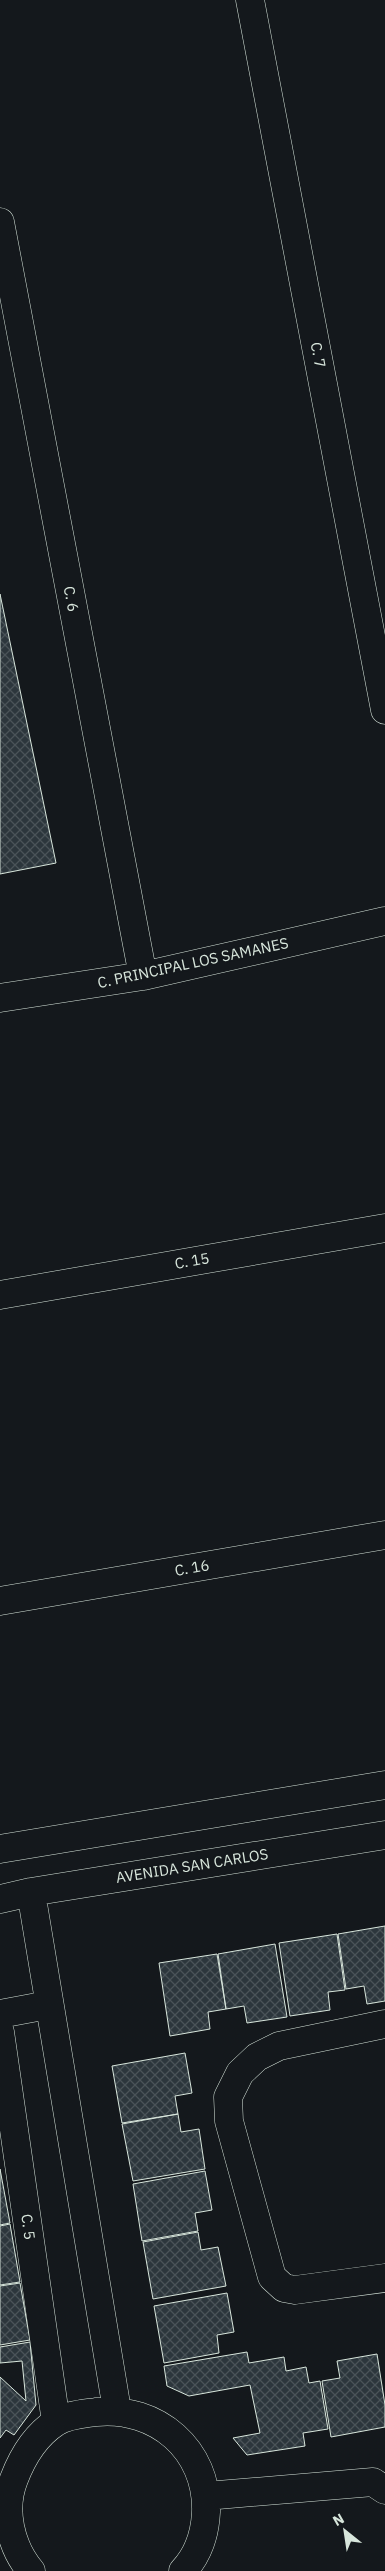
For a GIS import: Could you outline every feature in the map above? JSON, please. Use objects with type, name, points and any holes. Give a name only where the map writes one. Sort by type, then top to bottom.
[{"type":"street","name":"C. 7","points":[[250,0],[385,710]]},
{"type":"street","name":"C. 6","points":[[0,222],[143,976]]},
{"type":"street","name":"C. PRINCIPAL LOS SAMANES","points":[[0,998],[143,976],[385,921]]},
{"type":"street","name":"C. 15","points":[[0,1295],[385,1228]]},
{"type":"street","name":"C. 16","points":[[0,1602],[385,1535]]},
{"type":"street","points":[[0,1849],[385,1785]]},
{"type":"street","name":"AVENIDA SAN CARLOS","points":[[0,1899],[31,1892],[385,1835]]},
{"type":"street","points":[[31,1892],[48,2005],[116,2410]]},
{"type":"street","points":[[0,2014],[48,2005]]},
{"type":"street","points":[[385,2024],[279,2046],[257,2057],[240,2073],[228,2097],[229,2121],[272,2277],[276,2283],[295,2290],[385,2278]]},
{"type":"street","name":"C. 5","points":[[0,2032],[56,2422]]},
{"type":"street","points":[[31,2571],[21,2559],[5,2528],[9,2492],[22,2458],[56,2422],[78,2414],[116,2410],[149,2418],[176,2437],[196,2464],[206,2496],[205,2529],[192,2561],[183,2571]]},
{"type":"street","points":[[206,2496],[373,2482],[385,2490]]},
{"type":"building","points":[[0,594],[56,863],[0,874]]},
{"type":"building","points":[[385,1926],[385,2001],[367,2004],[364,1986],[346,1989],[338,1934]]},
{"type":"building","points":[[337,1934],[345,1990],[328,1992],[330,2010],[290,2016],[279,1943]]},
{"type":"building","points":[[275,1944],[287,2017],[247,2023],[244,2006],[226,2009],[218,1954]]},
{"type":"building","points":[[217,1954],[226,2009],[208,2012],[210,2029],[170,2036],[159,1963]]},
{"type":"building","points":[[185,2053],[192,2093],[175,2096],[178,2114],[122,2123],[112,2066]]},
{"type":"building","points":[[178,2114],[181,2132],[199,2129],[205,2169],[133,2181],[122,2124]]},
{"type":"building","points":[[0,2169],[10,2223],[0,2225]]},
{"type":"building","points":[[205,2171],[212,2210],[195,2213],[198,2231],[142,2241],[133,2184]]},
{"type":"building","points":[[10,2224],[20,2282],[0,2285],[0,2226]]},
{"type":"building","points":[[198,2232],[201,2250],[218,2247],[226,2286],[153,2299],[143,2242]]},
{"type":"building","points":[[20,2283],[30,2340],[0,2345],[0,2286]]},
{"type":"building","points":[[227,2293],[234,2332],[217,2335],[219,2353],[164,2363],[154,2306]]},
{"type":"building","points":[[30,2342],[36,2405],[14,2435],[6,2430],[0,2438],[0,2377],[26,2401],[22,2361],[0,2363],[0,2347]]},
{"type":"building","points":[[247,2352],[249,2363],[284,2357],[286,2371],[306,2367],[309,2383],[320,2381],[328,2429],[303,2433],[305,2446],[247,2455],[233,2438],[260,2433],[250,2385],[189,2396],[167,2386],[164,2366]]},
{"type":"building","points":[[377,2354],[385,2405],[385,2427],[331,2437],[322,2381],[340,2378],[337,2361]]}]
